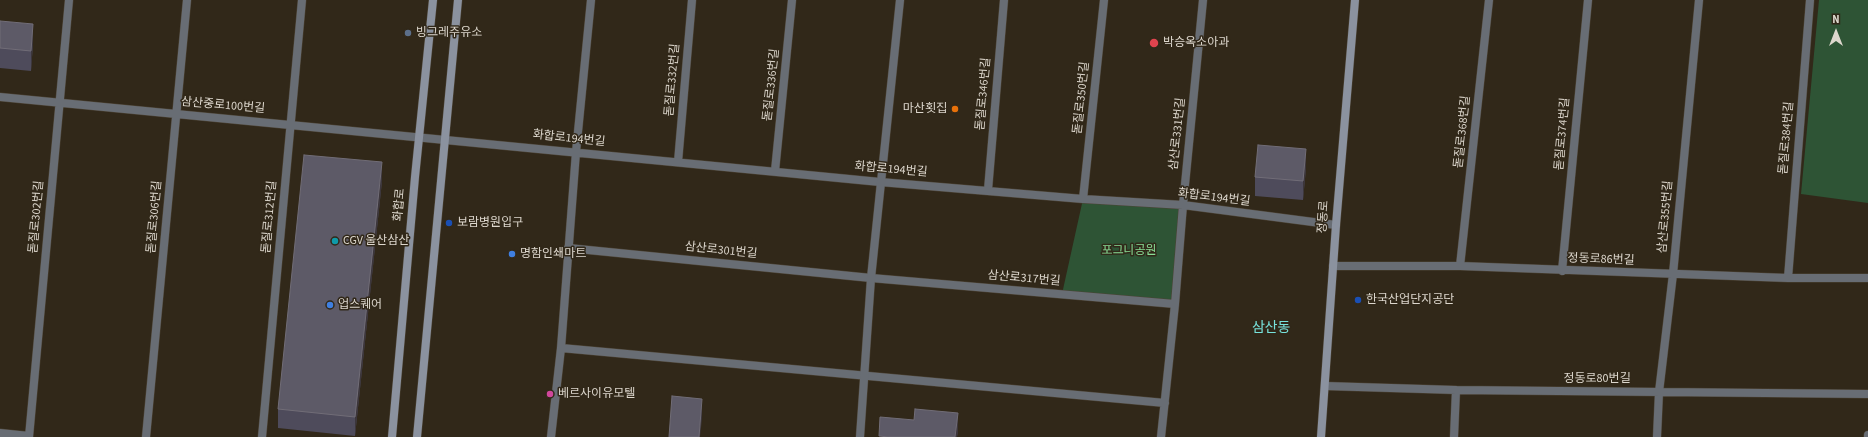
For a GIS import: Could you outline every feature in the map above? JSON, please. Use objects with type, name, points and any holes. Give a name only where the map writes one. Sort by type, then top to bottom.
[{"type":"main road","name":"화합로","points":[[392,437],[433,0]]},
{"type":"main road","points":[[417,437],[458,0]]},
{"type":"main road","name":"정동로","points":[[1321,437],[1336,225],[1355,0]]},
{"type":"street","name":"돋질로302번길","points":[[29,436],[69,0]]},
{"type":"street","name":"돋질로306번길","points":[[146,437],[187,0]]},
{"type":"street","name":"돋질로312번길","points":[[262,437],[302,0]]},
{"type":"street","points":[[551,437],[561,348],[576,152],[591,0]]},
{"type":"street","name":"돋질로332번길","points":[[678,162],[692,0]]},
{"type":"street","name":"돋질로336번길","points":[[775,172],[792,0]]},
{"type":"street","points":[[860,437],[871,278],[900,0]]},
{"type":"street","name":"돋질로346번길","points":[[988,190],[1004,0]]},
{"type":"street","name":"돋질로350번길","points":[[1083,199],[1104,0]]},
{"type":"street","name":"삼산로331번길","points":[[1161,437],[1175,304],[1203,0]]},
{"type":"street","name":"돋질로368번길","points":[[1460,266],[1489,0]]},
{"type":"street","name":"돋질로374번길","points":[[1562,271],[1588,0]]},
{"type":"street","name":"삼산로355번길","points":[[1657,437],[1659,392],[1673,274],[1699,0]]},
{"type":"street","name":"돋질로384번길","points":[[1788,278],[1810,0]]},
{"type":"street","name":"삼산중로100번길","points":[[0,97],[444,139]]},
{"type":"street","name":"화합로194번길","points":[[444,139],[880,182],[1083,199],[1183,205],[1336,225]]},
{"type":"street","name":"삼산로301번길","points":[[568,248],[871,278]]},
{"type":"street","name":"정동로86번길","points":[[1333,266],[1460,266],[1562,271],[1788,278],[1868,278]]},
{"type":"street","name":"삼산로317번길","points":[[871,278],[1175,304]]},
{"type":"street","points":[[561,348],[1165,403]]},
{"type":"street","name":"정동로80번길","points":[[1325,386],[1456,390],[1868,394]]},
{"type":"street","points":[[1454,437],[1456,390]]},
{"type":"street","points":[[0,433],[29,436]]},
{"type":"green space","points":[[1819,0],[1868,0],[1868,203],[1801,194]]},
{"type":"green space","name":"포그니공원","points":[[1083,199],[1183,205],[1175,304],[1062,294]]},
{"type":"building","points":[[0,21],[33,24],[31,51],[0,48]]},
{"type":"building","points":[[1258,145],[1306,149],[1303,181],[1255,177]]},
{"type":"building","name":"업스퀘어","points":[[304,155],[382,162],[355,417],[278,409]]},
{"type":"building","points":[[672,396],[702,399],[699,437],[669,437]]},
{"type":"building","points":[[915,409],[958,413],[955,437],[879,436],[880,417],[914,420]]},
{"type":"place","name":"빙그레주유소","points":[[408,33]]},
{"type":"place","name":"박승옥소아과","points":[[1154,43]]},
{"type":"place","name":"마산횟집","points":[[955,109]]},
{"type":"place","name":"보람병원입구","points":[[449,223]]},
{"type":"place","name":"CGV 울산삼산","points":[[335,241]]},
{"type":"place","name":"명함인쇄마트","points":[[512,254]]},
{"type":"place","name":"한국산업단지공단","points":[[1358,300]]},
{"type":"place","name":"업스퀘어","points":[[330,305]]},
{"type":"place","name":"베르사이유모텔","points":[[550,394]]},
{"type":"district","name":"삼산동","points":[[1271,329]]}]
